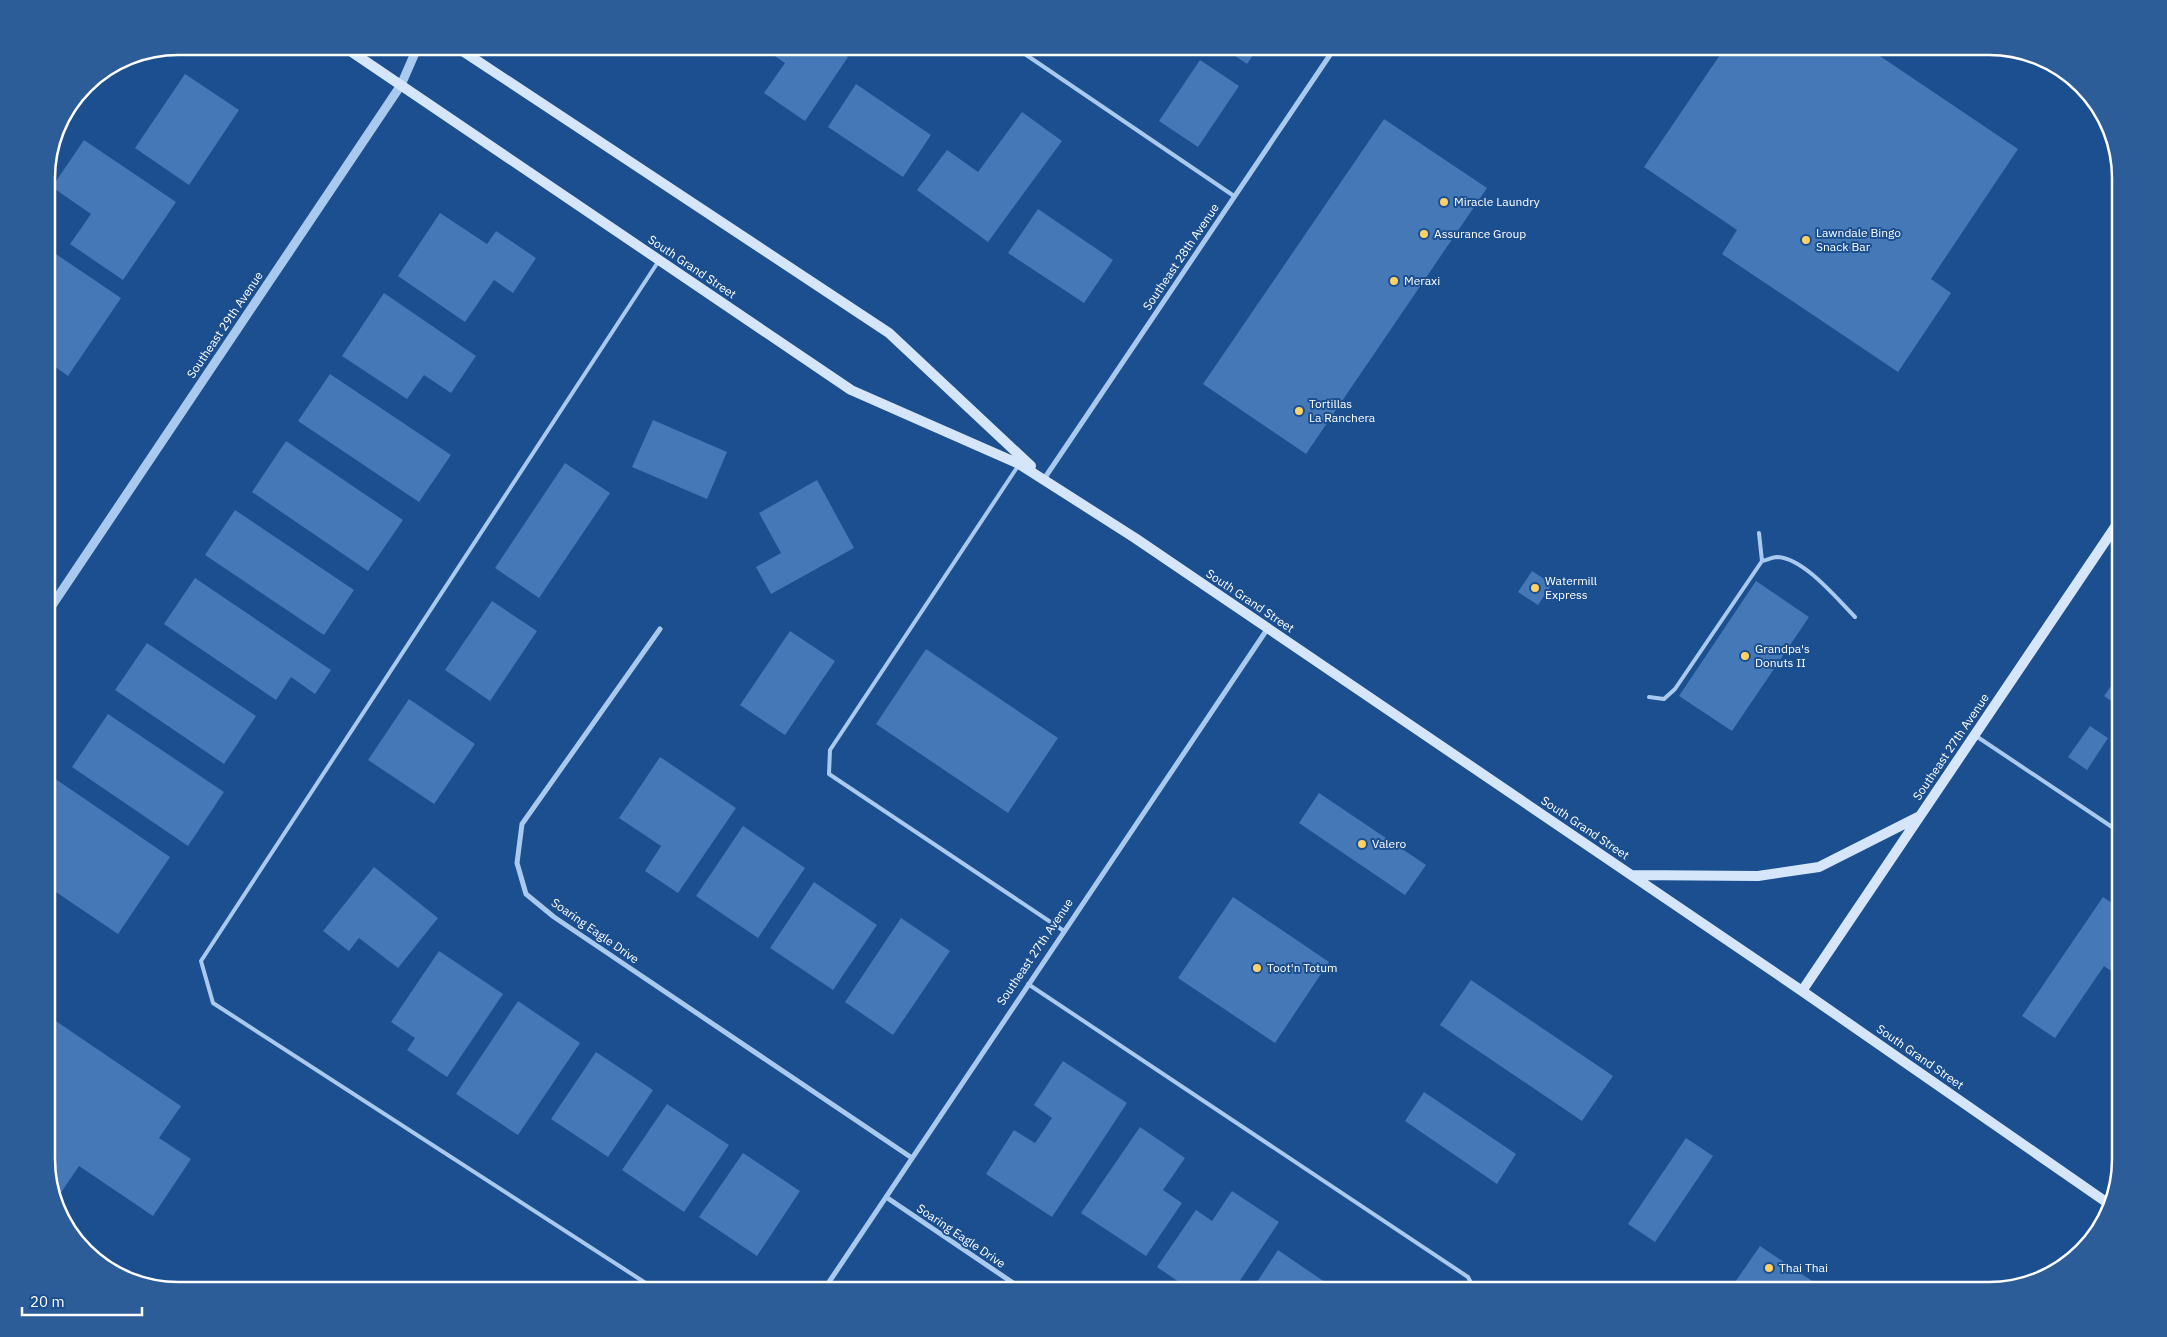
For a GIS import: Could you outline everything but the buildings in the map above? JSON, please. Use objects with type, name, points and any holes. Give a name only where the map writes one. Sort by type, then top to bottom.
[{"type":"main road","name":"South Grand Street","points":[[356,55],[852,390],[1019,464],[1044,479],[1268,628],[1802,991],[2105,1201]]},
{"type":"main road","name":"South Grand Street","points":[[469,55],[889,333],[1044,479]]},
{"type":"main road","name":"Southeast 27th Avenue","points":[[1802,991],[2112,531]]},
{"type":"main road","points":[[1631,875],[1758,876],[1819,868],[1919,817]]},
{"type":"street","name":"Southeast 29th Avenue","points":[[55,600],[401,85],[414,55]]},
{"type":"street","name":"Southeast 28th Avenue","points":[[1044,479],[1330,55]]},
{"type":"street","name":"Southeast 27th Avenue","points":[[828,1282],[1268,628]]},
{"type":"street","name":"Soaring Eagle Drive","points":[[660,629],[522,824],[517,863],[526,894],[554,917],[912,1158]]},
{"type":"street","name":"Soaring Eagle Drive","points":[[886,1197],[1012,1282]]},
{"type":"lane","points":[[1026,55],[1234,196]]},
{"type":"lane","points":[[644,1282],[214,1003],[201,961],[660,260]]},
{"type":"lane","points":[[1019,464],[830,750],[829,774],[1064,931]]},
{"type":"lane","points":[[1649,697],[1664,699],[1675,689],[1762,561],[1759,533]]},
{"type":"lane","points":[[1762,561],[1777,557],[1794,561],[1819,581],[1855,617]]},
{"type":"lane","points":[[1975,734],[2112,827]]},
{"type":"lane","points":[[1028,984],[1468,1277],[1470,1282]]},
{"type":"place","name":"Miracle Laundry","points":[[1444,202]]},
{"type":"place","name":"Assurance Group","points":[[1424,234]]},
{"type":"place","name":"Lawndale Bingo Snack Bar","points":[[1806,240]]},
{"type":"place","name":"Meraxi","points":[[1394,281]]},
{"type":"place","name":"Tortillas La Ranchera","points":[[1299,411]]},
{"type":"place","name":"Watermill Express","points":[[1535,588]]},
{"type":"place","name":"Grandpa's Donuts II","points":[[1745,656]]},
{"type":"place","name":"Valero","points":[[1362,844]]},
{"type":"place","name":"Toot'n Totum","points":[[1257,968]]},
{"type":"place","name":"Thai Thai","points":[[1769,1268]]}]
